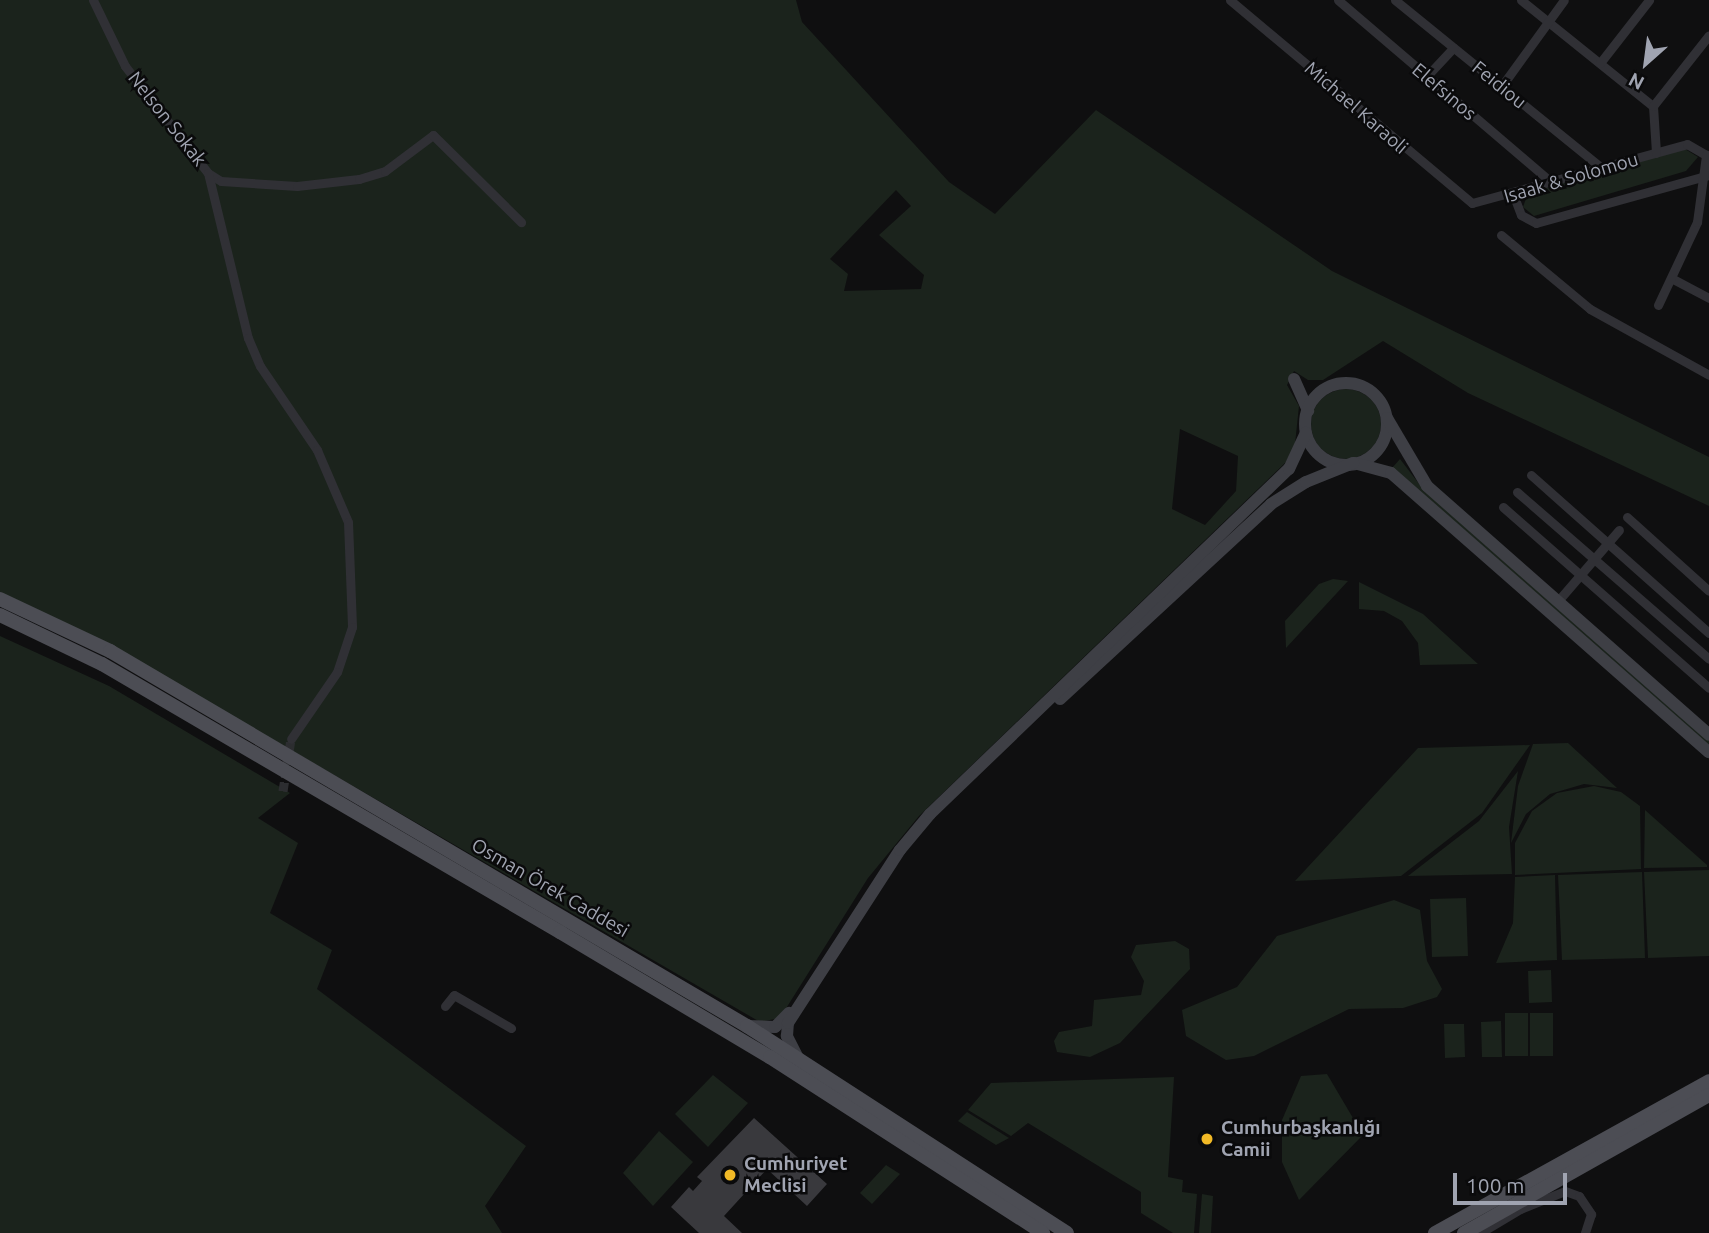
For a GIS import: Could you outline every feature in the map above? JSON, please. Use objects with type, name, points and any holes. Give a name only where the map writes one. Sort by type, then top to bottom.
[{"type":"main road","name":"Osman Örek Caddesi","points":[[0,599],[110,651],[747,1026],[1068,1233]]},
{"type":"main road","name":"Osman Örek Caddesi","points":[[0,615],[102,664],[560,932],[770,1057],[1042,1233]]},
{"type":"main road","points":[[1435,1233],[1709,1081]]},
{"type":"main road","points":[[1464,1233],[1709,1095]]},
{"type":"street","name":"Nelson Sokak","points":[[93,0],[125,66],[208,173],[221,181],[248,184],[359,180],[384,171],[433,135],[521,222]]},
{"type":"street","name":"Michael Karaoli","points":[[1230,0],[1462,199],[1487,203]]},
{"type":"street","name":"Elefsinos","points":[[1338,0],[1551,183]]},
{"type":"street","name":"Feidiou","points":[[1395,0],[1603,169]]},
{"type":"street","points":[[1521,0],[1653,106]]},
{"type":"street","points":[[1501,87],[1550,24],[1564,0]]},
{"type":"street","points":[[1600,63],[1649,0]]},
{"type":"street","points":[[1656,153],[1653,106],[1709,35]]},
{"type":"street","points":[[1426,77],[1454,48]]},
{"type":"street","name":"Isaak & Solomou","points":[[1487,203],[1687,144],[1707,153]]},
{"type":"street","points":[[1658,305],[1673,279],[1697,222],[1706,175],[1707,153]]},
{"type":"street","points":[[208,173],[248,338],[260,366],[317,450],[348,522],[352,627],[337,672],[291,739]]},
{"type":"street","points":[[1513,194],[1524,218],[1539,222],[1706,175]]},
{"type":"street","points":[[1697,222],[1709,225]]},
{"type":"street","points":[[1500,235],[1590,309],[1709,374]]},
{"type":"street","points":[[1673,279],[1709,298]]},
{"type":"street","points":[[747,1026],[773,1027],[784,1021],[913,834],[1289,469],[1306,433],[1308,411],[1294,379],[1328,388],[1347,384],[1366,389],[1387,418],[1427,486],[1709,735]]},
{"type":"street","points":[[1308,411],[1328,388]]},
{"type":"street","points":[[913,834],[1271,504],[1306,482],[1353,463],[1378,449],[1387,418]]},
{"type":"street","points":[[1306,433],[1322,457],[1391,473],[1709,752]]},
{"type":"street","points":[[1531,475],[1709,632]]},
{"type":"street","points":[[1517,492],[1709,659]]},
{"type":"street","points":[[1503,507],[1709,688]]},
{"type":"street","points":[[1627,517],[1709,591]]},
{"type":"street","points":[[1557,602],[1619,530]]},
{"type":"street","points":[[798,1058],[787,1036],[788,1023],[826,958]]},
{"type":"street","points":[[445,1006],[454,995],[511,1028]]},
{"type":"street","points":[[1480,1233],[1520,1209],[1569,1191],[1583,1199],[1591,1214],[1585,1233]]},
{"type":"shaded area","points":[[0,0],[796,0],[802,22],[949,182],[995,214],[1096,110],[1332,271],[1709,457],[1709,506],[1468,393],[1383,341],[1323,380],[1308,380],[1294,371],[1287,385],[1299,406],[1295,444],[1286,462],[919,816],[868,878],[780,1018],[760,1022],[234,717],[0,592]],"holes":[[[896,190],[911,206],[879,235],[924,275],[921,289],[844,291],[848,274],[830,259]],[[1180,429],[1238,456],[1236,491],[1205,525],[1172,509]]]},
{"type":"shaded area","points":[[1685,149],[1698,157],[1686,171],[1534,216],[1523,207],[1528,193]]},
{"type":"shaded area","points":[[1346,389],[1371,399],[1381,424],[1371,449],[1346,459],[1321,449],[1311,424],[1321,399]]},
{"type":"shaded area","points":[[1400,459],[1423,489],[1709,740],[1709,746],[1392,468]]},
{"type":"shaded area","points":[[1333,579],[1348,581],[1286,648],[1285,621],[1319,584]]},
{"type":"shaded area","points":[[1359,582],[1423,614],[1478,664],[1420,665],[1418,643],[1402,621],[1384,611],[1359,609]]},
{"type":"shaded area","points":[[0,636],[109,686],[290,793],[258,818],[298,843],[270,913],[332,950],[317,989],[526,1146],[485,1206],[502,1233],[0,1233]]},
{"type":"shaded area","points":[[1568,743],[1617,788],[1584,784],[1550,794],[1526,814],[1511,843],[1518,786],[1533,744]]},
{"type":"shaded area","points":[[1530,745],[1482,813],[1401,876],[1295,881],[1418,748]]},
{"type":"shaded area","points":[[1518,771],[1509,827],[1512,874],[1408,876],[1479,821]]},
{"type":"shaded area","points":[[1594,786],[1621,792],[1640,806],[1641,869],[1515,875],[1515,843],[1532,811],[1557,793]]},
{"type":"shaded area","points":[[1645,810],[1707,865],[1707,867],[1644,868]]},
{"type":"shaded area","points":[[1709,870],[1709,956],[1648,958],[1644,872]]},
{"type":"shaded area","points":[[1642,872],[1645,958],[1562,960],[1558,875]]},
{"type":"shaded area","points":[[1555,875],[1557,960],[1496,963],[1513,923],[1515,877]]},
{"type":"shaded area","points":[[1466,898],[1468,956],[1432,957],[1430,899]]},
{"type":"shaded area","points":[[1394,900],[1420,910],[1427,961],[1442,989],[1437,997],[1403,1008],[1349,1009],[1254,1056],[1226,1060],[1186,1036],[1182,1010],[1237,987],[1277,936]]},
{"type":"shaded area","points":[[1175,941],[1189,949],[1190,969],[1120,1043],[1090,1057],[1057,1052],[1054,1041],[1059,1032],[1092,1026],[1094,1000],[1141,995],[1144,981],[1131,957],[1136,945]]},
{"type":"shaded area","points":[[1551,970],[1552,1002],[1529,1003],[1528,971]]},
{"type":"shaded area","points":[[1505,1013],[1528,1013],[1528,1056],[1505,1056]]},
{"type":"shaded area","points":[[1530,1013],[1553,1013],[1553,1056],[1530,1056]]},
{"type":"shaded area","points":[[1501,1021],[1502,1057],[1482,1057],[1481,1022]]},
{"type":"shaded area","points":[[1444,1024],[1464,1024],[1465,1057],[1445,1058]]},
{"type":"shaded area","points":[[1327,1074],[1363,1135],[1299,1200],[1282,1162],[1282,1120],[1301,1076]]},
{"type":"shaded area","points":[[713,1075],[748,1103],[708,1147],[675,1114]]},
{"type":"shaded area","points":[[1174,1077],[1168,1177],[1183,1180],[1182,1192],[1197,1194],[1194,1233],[1173,1233],[1141,1213],[1141,1192],[1028,1123],[1011,1136],[968,1110],[991,1083]]},
{"type":"shaded area","points":[[967,1112],[1009,1138],[996,1145],[958,1121]]},
{"type":"shaded area","points":[[659,1131],[693,1162],[653,1206],[623,1173]]},
{"type":"shaded area","points":[[886,1165],[900,1174],[872,1204],[860,1193]]},
{"type":"shaded area","points":[[1202,1194],[1213,1196],[1211,1233],[1199,1233]]},
{"type":"building","name":"Cumhuriyet Meclisi","points":[[754,1118],[827,1184],[807,1206],[767,1169],[724,1216],[742,1233],[699,1233],[671,1207],[689,1187],[693,1191],[702,1181],[697,1177]]},
{"type":"tunnel","points":[[283,791],[291,739]]},
{"type":"place","name":"Cumhurbaşkanlığı Camii","points":[[1207,1139]]},
{"type":"place","name":"Cumhuriyet Meclisi","points":[[730,1175]]}]
